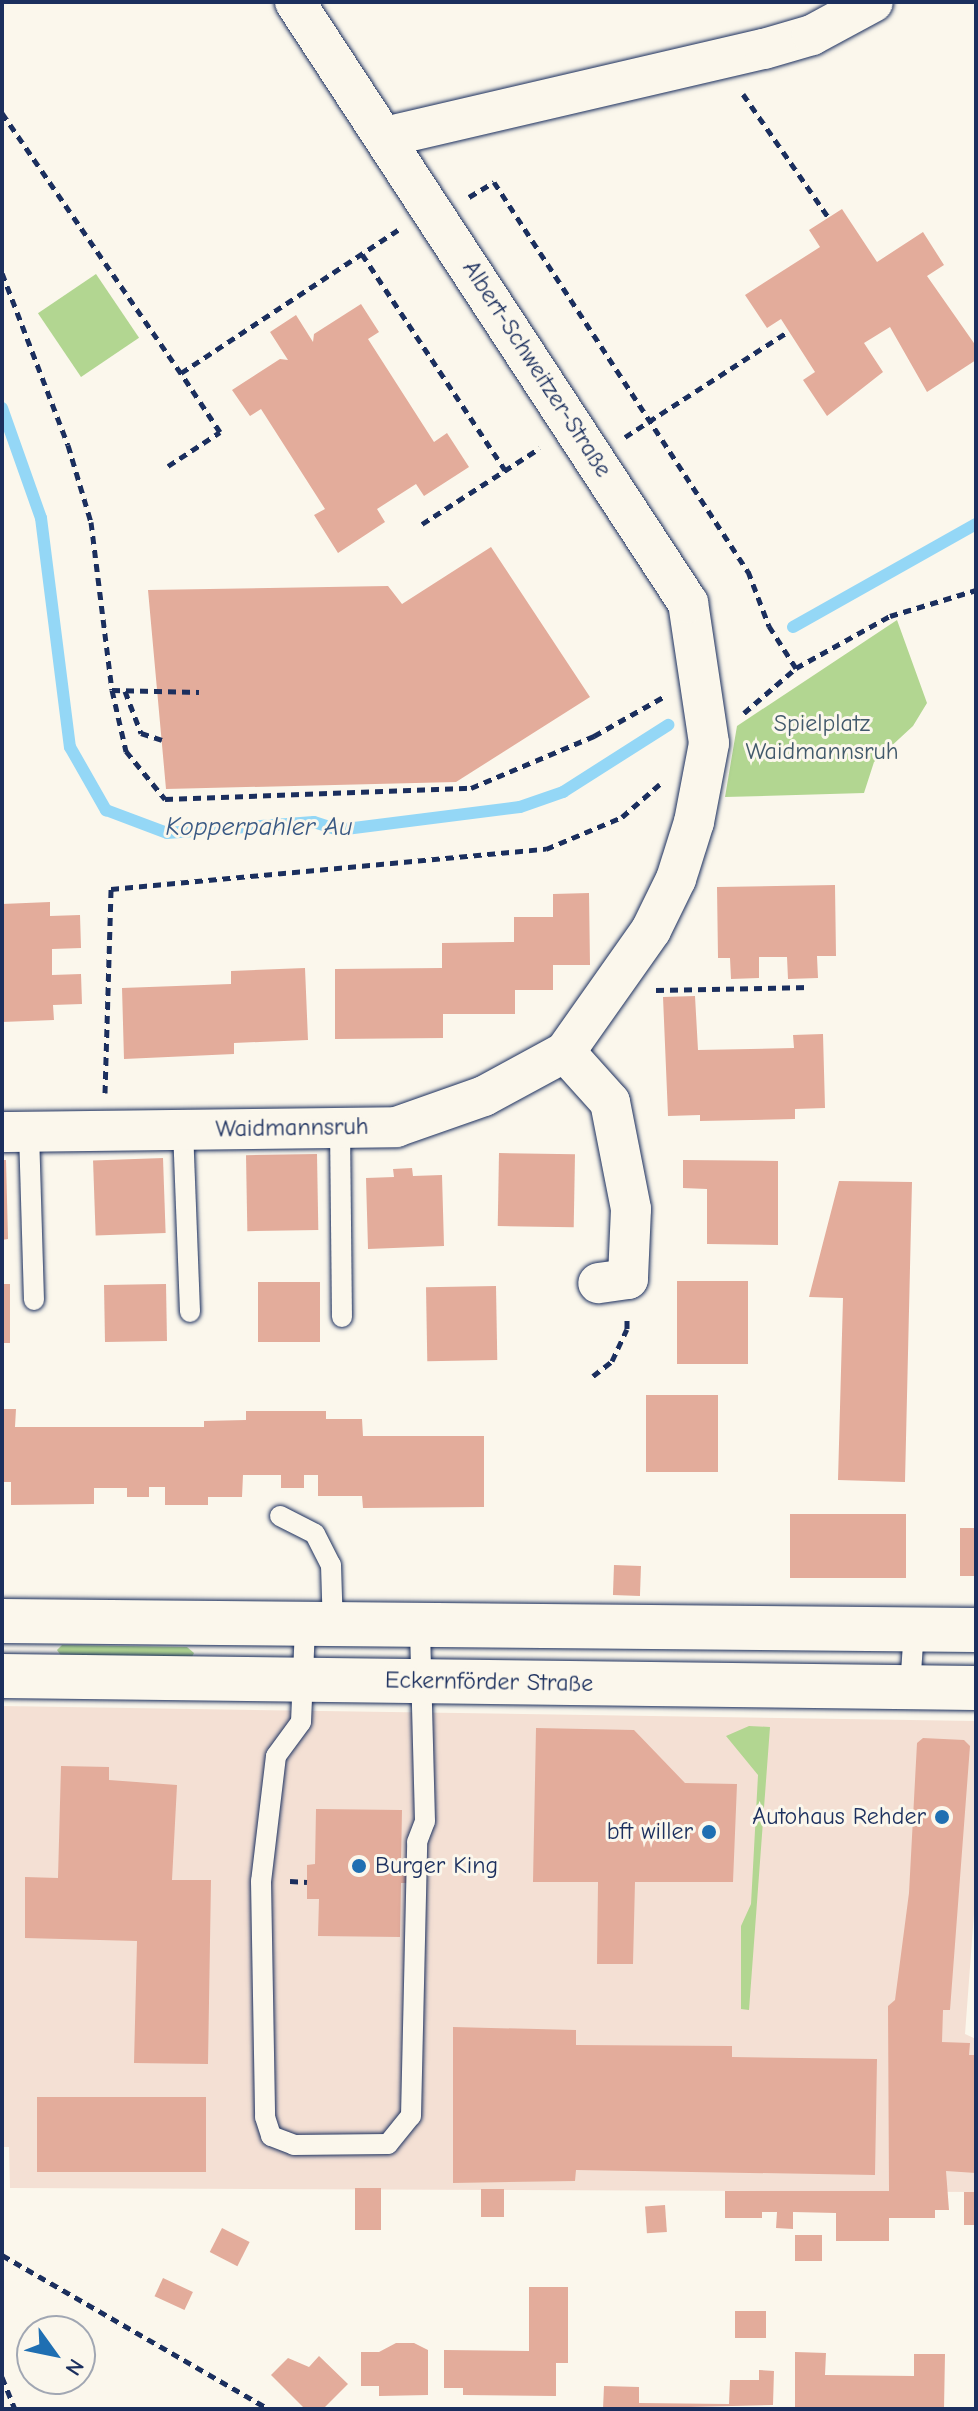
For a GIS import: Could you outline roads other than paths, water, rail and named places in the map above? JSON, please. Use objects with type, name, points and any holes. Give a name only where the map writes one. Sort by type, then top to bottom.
[{"type":"main road","points":[[2,1621],[420,1628],[976,1630]]},
{"type":"main road","name":"Eckernförder Straße","points":[[2,1676],[976,1688]]},
{"type":"street","name":"Albert-Schweitzer-Straße","points":[[295,2],[435,211],[688,603]]},
{"type":"street","points":[[385,137],[719,60],[812,35],[873,2]]},
{"type":"street","name":"Waidmannsruh","points":[[16,1132],[396,1127],[484,1096],[565,1052],[651,930],[676,879],[703,785],[709,743],[688,603]]},
{"type":"street","points":[[565,1052],[610,1102],[631,1209],[613,1281]]},
{"type":"lane","points":[[340,1127],[342,1317]]},
{"type":"lane","points":[[183,1129],[190,1312]]},
{"type":"lane","points":[[16,1132],[34,1300]]},
{"type":"lane","points":[[280,1516],[315,1534],[331,1565],[319,1627],[303,1681],[301,1722],[276,1756],[270,1782],[261,1881],[267,2127],[271,2136],[286,2144],[388,2144],[411,2116],[417,1842],[425,1821],[420,1628]]},
{"type":"lane","points":[[910,1687],[914,1630]]},
{"type":"waterway","name":"Kopperpahler Au","points":[[2,408],[41,518],[70,747],[106,810],[167,833],[314,822],[338,830],[520,807],[563,792],[668,725]]},
{"type":"waterway","name":"Kopperpahler Au","points":[[793,627],[976,524]]},
{"type":"place","name":"Autohaus Rehder","points":[[942,1817]]},
{"type":"place","name":"bft willer","points":[[709,1832]]},
{"type":"place","name":"Burger King","points":[[359,1866]]},
{"type":"park label","name":"Spielplatz Waidmannsruh","points":[[822,738]]}]
